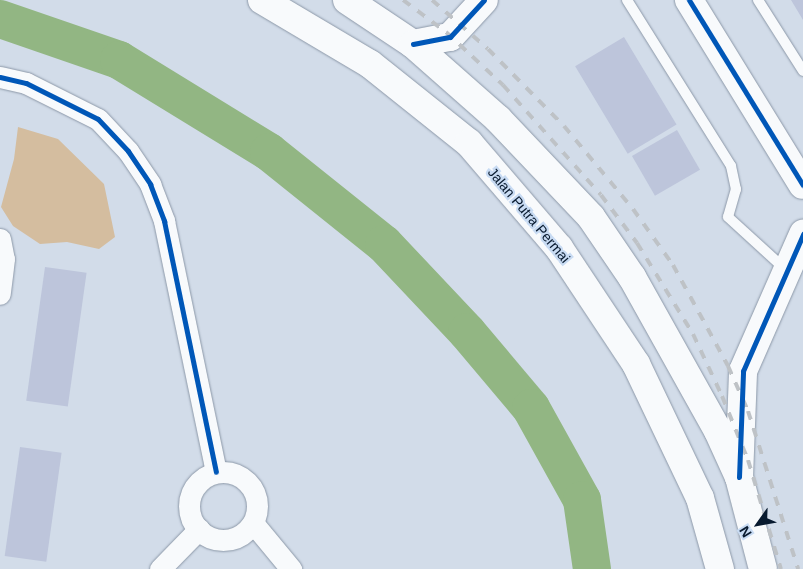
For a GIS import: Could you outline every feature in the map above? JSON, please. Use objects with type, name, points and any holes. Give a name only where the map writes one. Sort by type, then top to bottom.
[{"type":"main road","name":"Jalan Putra Permai","points":[[262,0],[370,64],[469,143],[559,248],[636,364],[700,498],[720,569]]},
{"type":"main road","points":[[347,0],[413,44],[498,119],[591,217],[670,339],[739,477],[763,569]]},
{"type":"main road","points":[[690,0],[803,185]]},
{"type":"main road","points":[[413,44],[450,37],[480,2]]},
{"type":"main road","points":[[739,477],[743,372],[785,269],[803,234]]},
{"type":"street","points":[[0,77],[26,83],[98,119],[128,151],[150,184],[164,221],[216,472]]},
{"type":"street","points":[[0,239],[4,259],[0,294]]},
{"type":"street","points":[[216,472],[232,474],[247,482],[257,501],[253,523],[237,537],[227,540],[217,539],[199,529],[190,511],[193,491],[198,482],[216,472]]},
{"type":"street","points":[[253,523],[292,569]]},
{"type":"street","points":[[160,569],[199,529]]},
{"type":"lane","points":[[627,0],[731,166],[736,189],[728,217],[785,269]]},
{"type":"lane","points":[[758,0],[803,71]]},
{"type":"shaded area","points":[[18,127],[58,139],[104,184],[115,237],[99,249],[67,242],[40,244],[13,226],[1,207],[14,159]]},
{"type":"building","points":[[791,0],[803,0],[803,20]]},
{"type":"building","points":[[624,37],[677,124],[628,154],[575,66]]},
{"type":"building","points":[[677,130],[700,170],[655,196],[632,156]]},
{"type":"building","points":[[45,267],[87,273],[68,407],[26,401]]},
{"type":"building","points":[[20,447],[62,453],[46,562],[5,556]]},
{"type":"waterway","points":[[0,19],[119,60],[269,152],[384,244],[467,332],[531,408],[582,500],[592,569]]},
{"type":"railway","points":[[403,0],[446,32],[503,85],[601,195],[637,243],[693,334],[722,396],[748,460],[781,569]]},
{"type":"railway","points":[[432,0],[488,49],[564,126],[633,209],[673,265],[728,366],[748,411],[798,569]]},
{"type":"cycle path","points":[[413,44],[450,37],[484,0]]},
{"type":"cycle path","points":[[689,0],[803,185]]},
{"type":"cycle path","points":[[0,77],[26,83],[98,119],[128,151],[150,184],[164,221],[216,472]]},
{"type":"cycle path","points":[[739,477],[743,371],[803,234]]}]
